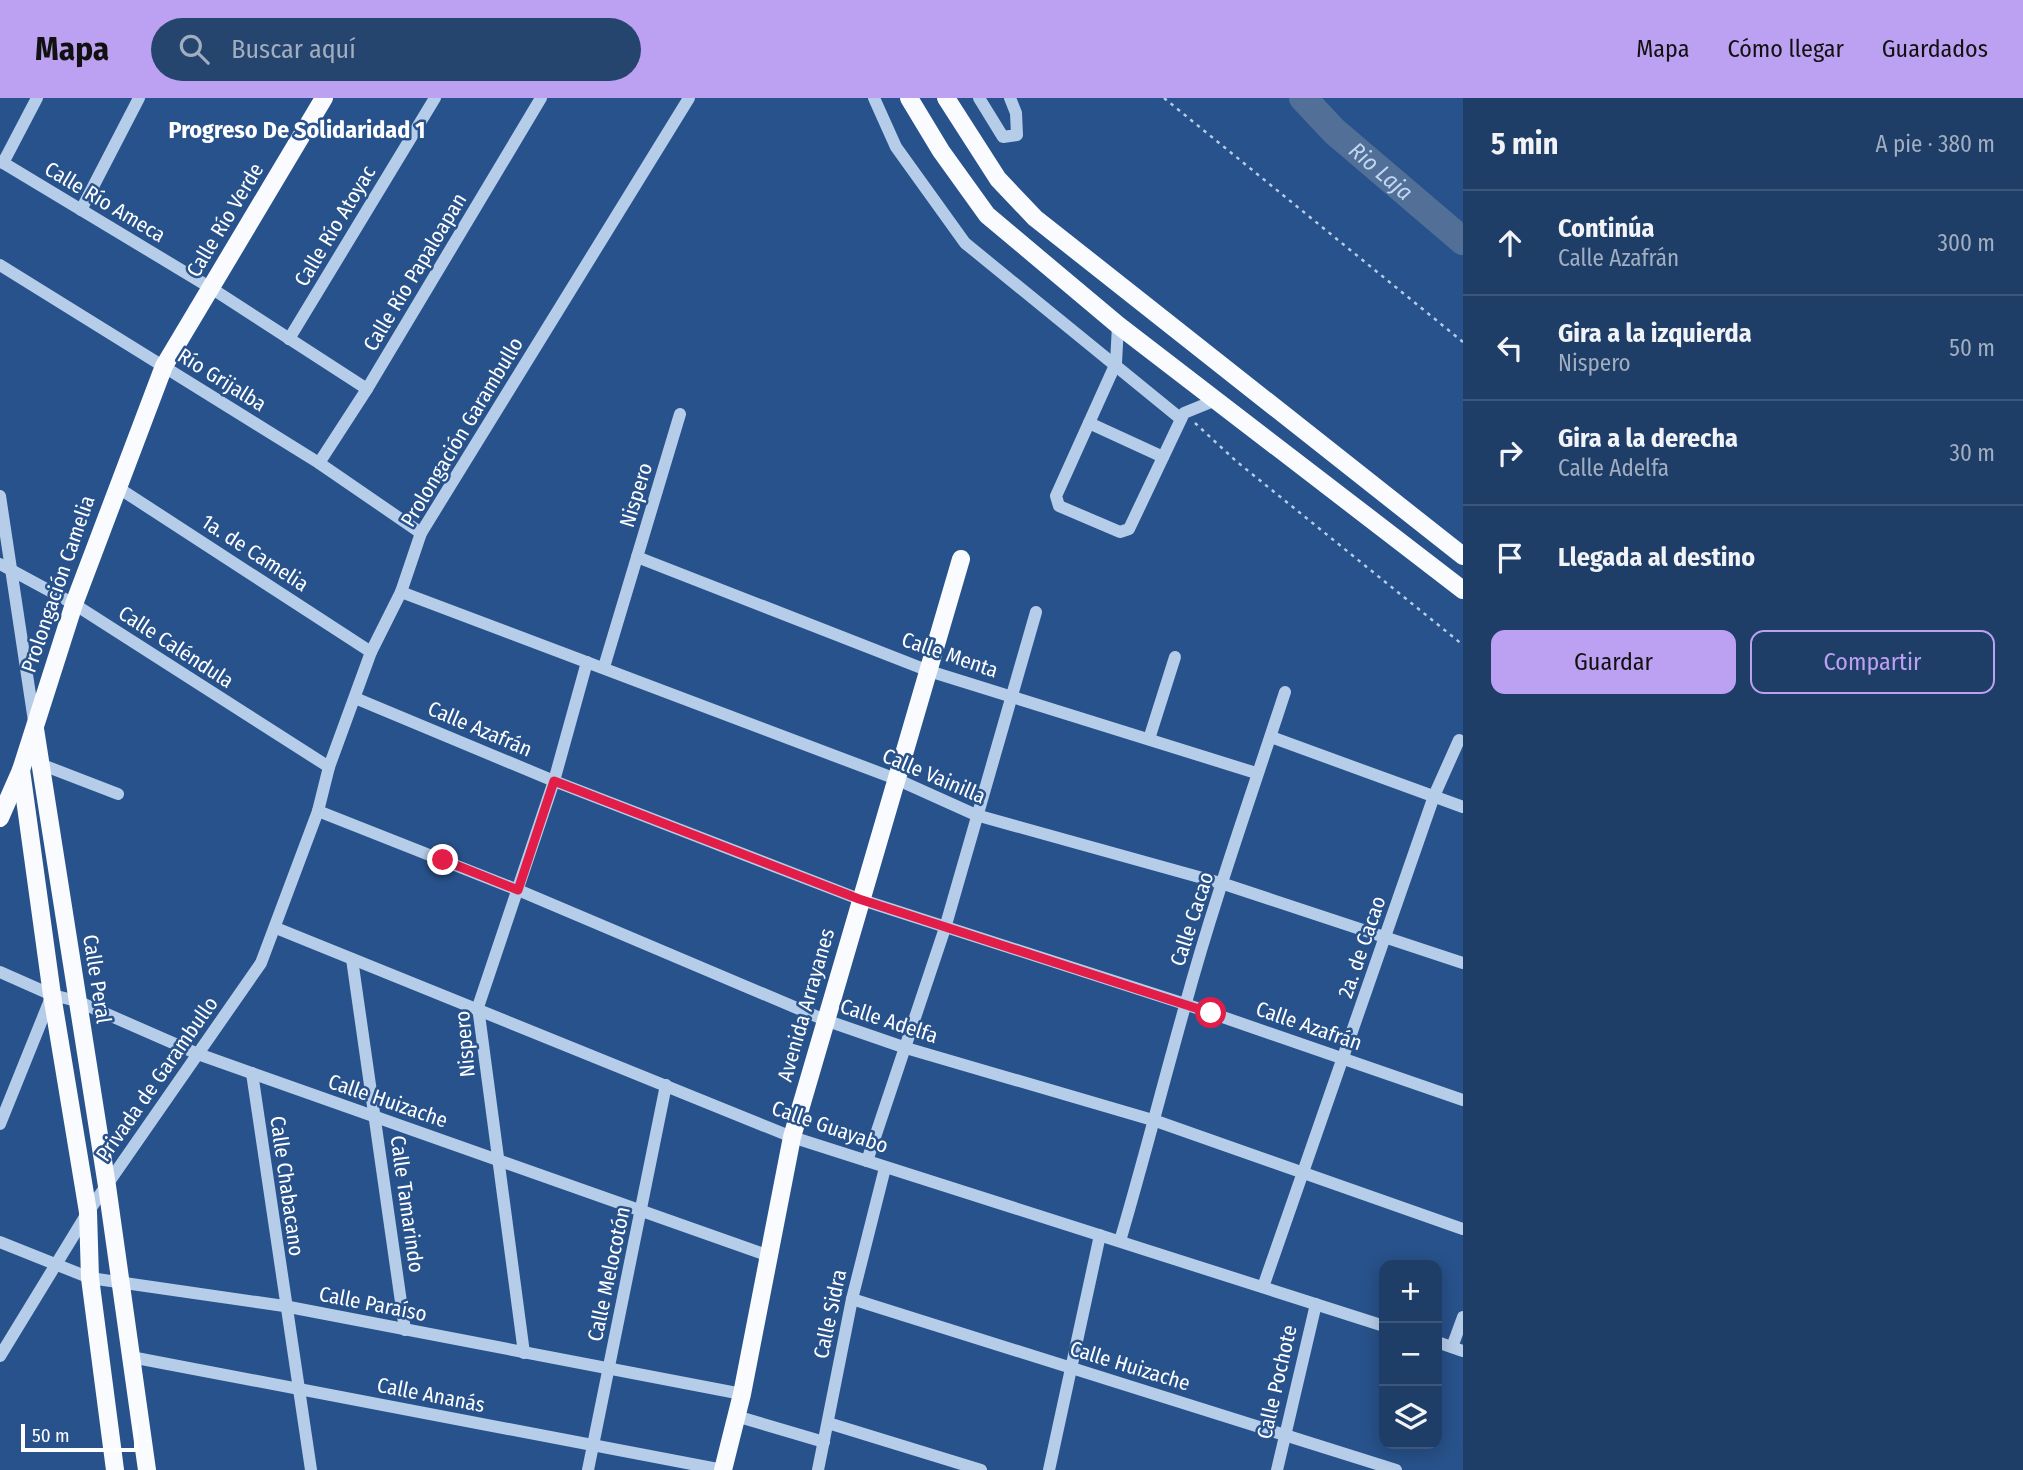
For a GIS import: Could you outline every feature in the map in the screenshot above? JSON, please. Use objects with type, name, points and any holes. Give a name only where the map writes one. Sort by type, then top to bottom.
[{"type":"main road","name":"Calle Río Verde","points":[[164,366],[324,98]]},
{"type":"main road","points":[[909,98],[941,151],[987,215],[1118,325],[1463,590]]},
{"type":"main road","points":[[946,98],[998,179],[1035,218],[1463,556]]},
{"type":"main road","name":"Prolongación Camelia","points":[[0,818],[21,770],[74,604],[164,366]]},
{"type":"main road","name":"Avenida Arrayanes","points":[[723,1470],[742,1394],[792,1137],[859,899],[961,559]]},
{"type":"main road","name":"Calle Peral","points":[[35,722],[107,1186],[147,1470]]},
{"type":"main road","points":[[21,770],[52,995],[88,1212],[90,1278],[115,1470]]},
{"type":"street","points":[[2,162],[37,98]]},
{"type":"street","points":[[81,210],[139,98]]},
{"type":"street","name":"Calle Río Atoyac","points":[[289,339],[435,98]]},
{"type":"street","name":"Calle Río Papaloapan","points":[[320,463],[367,390],[541,98]]},
{"type":"street","name":"Prolongación Garambullo","points":[[318,811],[329,767],[371,652],[401,592],[421,533],[689,98]]},
{"type":"street","points":[[874,98],[896,147],[965,243],[1116,363],[1181,419]]},
{"type":"street","points":[[979,98],[1003,137],[1010,139],[1017,135],[1016,113],[1010,98]]},
{"type":"street","name":"Calle Río Ameca","points":[[2,162],[211,288],[367,390]]},
{"type":"street","name":"Río Grijalba","points":[[0,265],[320,463],[421,533]]},
{"type":"street","points":[[1118,325],[1116,363],[1056,496],[1059,506],[1120,532],[1129,530],[1184,413],[1216,400]]},
{"type":"street","name":"Nispero","points":[[604,667],[680,414]]},
{"type":"street","points":[[1089,423],[1163,457]]},
{"type":"street","name":"1a. de Camelia","points":[[117,486],[371,652]]},
{"type":"street","name":"Calle Peral","points":[[0,496],[6,568],[35,722]]},
{"type":"street","name":"Calle Menta","points":[[637,557],[929,671],[1256,773]]},
{"type":"street","name":"Calle Caléndula","points":[[6,568],[74,604],[329,767]]},
{"type":"street","name":"Calle Vainilla","points":[[401,592],[896,779],[976,816],[1224,884],[1463,963]]},
{"type":"street","points":[[867,1161],[945,928],[1035,612]]},
{"type":"street","points":[[1149,739],[1175,657]]},
{"type":"street","name":"Nispero","points":[[524,1353],[478,1007],[554,781],[587,662]]},
{"type":"street","name":"Calle Cacao","points":[[1120,1241],[1156,1122],[1185,1004],[1256,773],[1285,692]]},
{"type":"street","name":"Calle Azafrán","points":[[355,698],[554,781],[859,899],[1185,1004],[1463,1100]]},
{"type":"street","points":[[1271,737],[1463,807]]},
{"type":"street","name":"2a. de Cacao","points":[[1263,1287],[1434,796],[1459,740]]},
{"type":"street","points":[[40,764],[118,794]]},
{"type":"street","name":"Calle Adelfa","points":[[318,811],[518,890],[825,1020],[906,1048],[1156,1122],[1463,1229]]},
{"type":"street","name":"Privada de Garambullo","points":[[0,1356],[88,1212],[261,963],[318,811]]},
{"type":"street","name":"Calle Guayabo","points":[[276,928],[478,1007],[792,1137],[1379,1324]]},
{"type":"street","name":"Calle Tamarindo","points":[[352,959],[377,1117],[405,1330]]},
{"type":"street","name":"Calle Huizache","points":[[0,972],[52,995],[77,1000],[198,1054],[769,1256]]},
{"type":"street","points":[[0,1124],[52,995]]},
{"type":"street","name":"Calle Chabacano","points":[[251,1073],[284,1306],[311,1470]]},
{"type":"street","name":"Calle Melocotón","points":[[588,1470],[666,1084]]},
{"type":"street","name":"Calle Sidra","points":[[818,1470],[852,1299],[886,1168]]},
{"type":"street","points":[[1049,1470],[1100,1235]]},
{"type":"street","name":"Calle Paraíso","points":[[0,1242],[90,1278],[284,1306],[742,1394]]},
{"type":"street","name":"Calle Huizache","points":[[852,1299],[1396,1470]]},
{"type":"street","name":"Calle Pochote","points":[[1277,1470],[1316,1304]]},
{"type":"street","points":[[1457,1349],[1463,1317]]},
{"type":"street","name":"Calle Ananás","points":[[131,1357],[723,1470]]},
{"type":"street","points":[[736,1416],[824,1442]]},
{"type":"street","points":[[828,1423],[981,1470]]},
{"type":"path","points":[[1164,98],[1463,342]]},
{"type":"waterway","name":"Rio Laja","points":[[1303,98],[1334,131],[1463,241]]},
{"type":"district","name":"Progreso De Solidaridad 1","points":[[297,130]]},
{"type":"route","points":[[443,860],[518,890],[554,781],[859,899],[1211,1013]]}]
